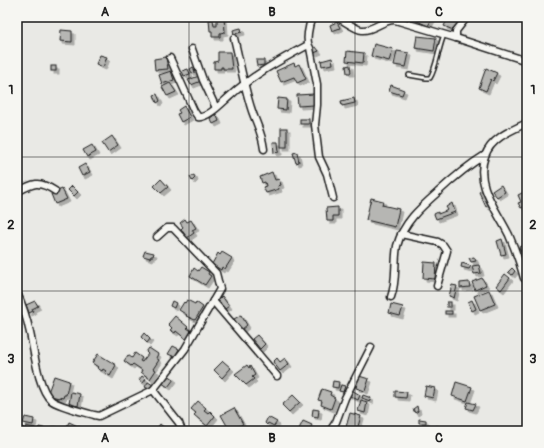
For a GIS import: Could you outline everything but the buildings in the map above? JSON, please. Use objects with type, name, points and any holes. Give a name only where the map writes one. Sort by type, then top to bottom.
[{"type":"street","points":[[312,17],[308,33],[308,45],[318,84],[316,125],[318,157],[327,174],[333,198]]},
{"type":"street","points":[[337,17],[361,31],[371,29],[388,19],[395,20],[527,61]]},
{"type":"street","points":[[456,38],[456,31],[467,17]]},
{"type":"street","points":[[234,38],[244,83],[252,112],[262,136],[264,149]]},
{"type":"street","points":[[170,58],[198,117],[200,118],[216,108],[244,83],[274,63],[308,45]]},
{"type":"street","points":[[192,50],[203,80],[216,108]]},
{"type":"street","points":[[391,297],[394,290],[396,253],[407,223],[423,204],[464,169],[485,155],[496,141],[505,134],[527,123]]},
{"type":"street","points":[[485,155],[482,171],[486,192],[516,249],[524,278]]},
{"type":"street","points":[[17,192],[39,184],[45,184],[55,191]]},
{"type":"street","points":[[17,292],[26,316],[41,382],[45,393],[50,400],[61,405],[94,416],[99,416],[153,390],[185,349],[220,289],[216,272],[173,228],[167,228],[157,237]]},
{"type":"street","points":[[402,234],[438,242],[443,245],[447,251],[437,286]]},
{"type":"street","points":[[213,301],[277,376]]},
{"type":"street","points":[[330,431],[336,422],[371,347]]},
{"type":"street","points":[[153,390],[179,423],[182,431]]},
{"type":"lane","points":[[409,75],[430,78],[433,74],[439,47],[444,35]]}]
